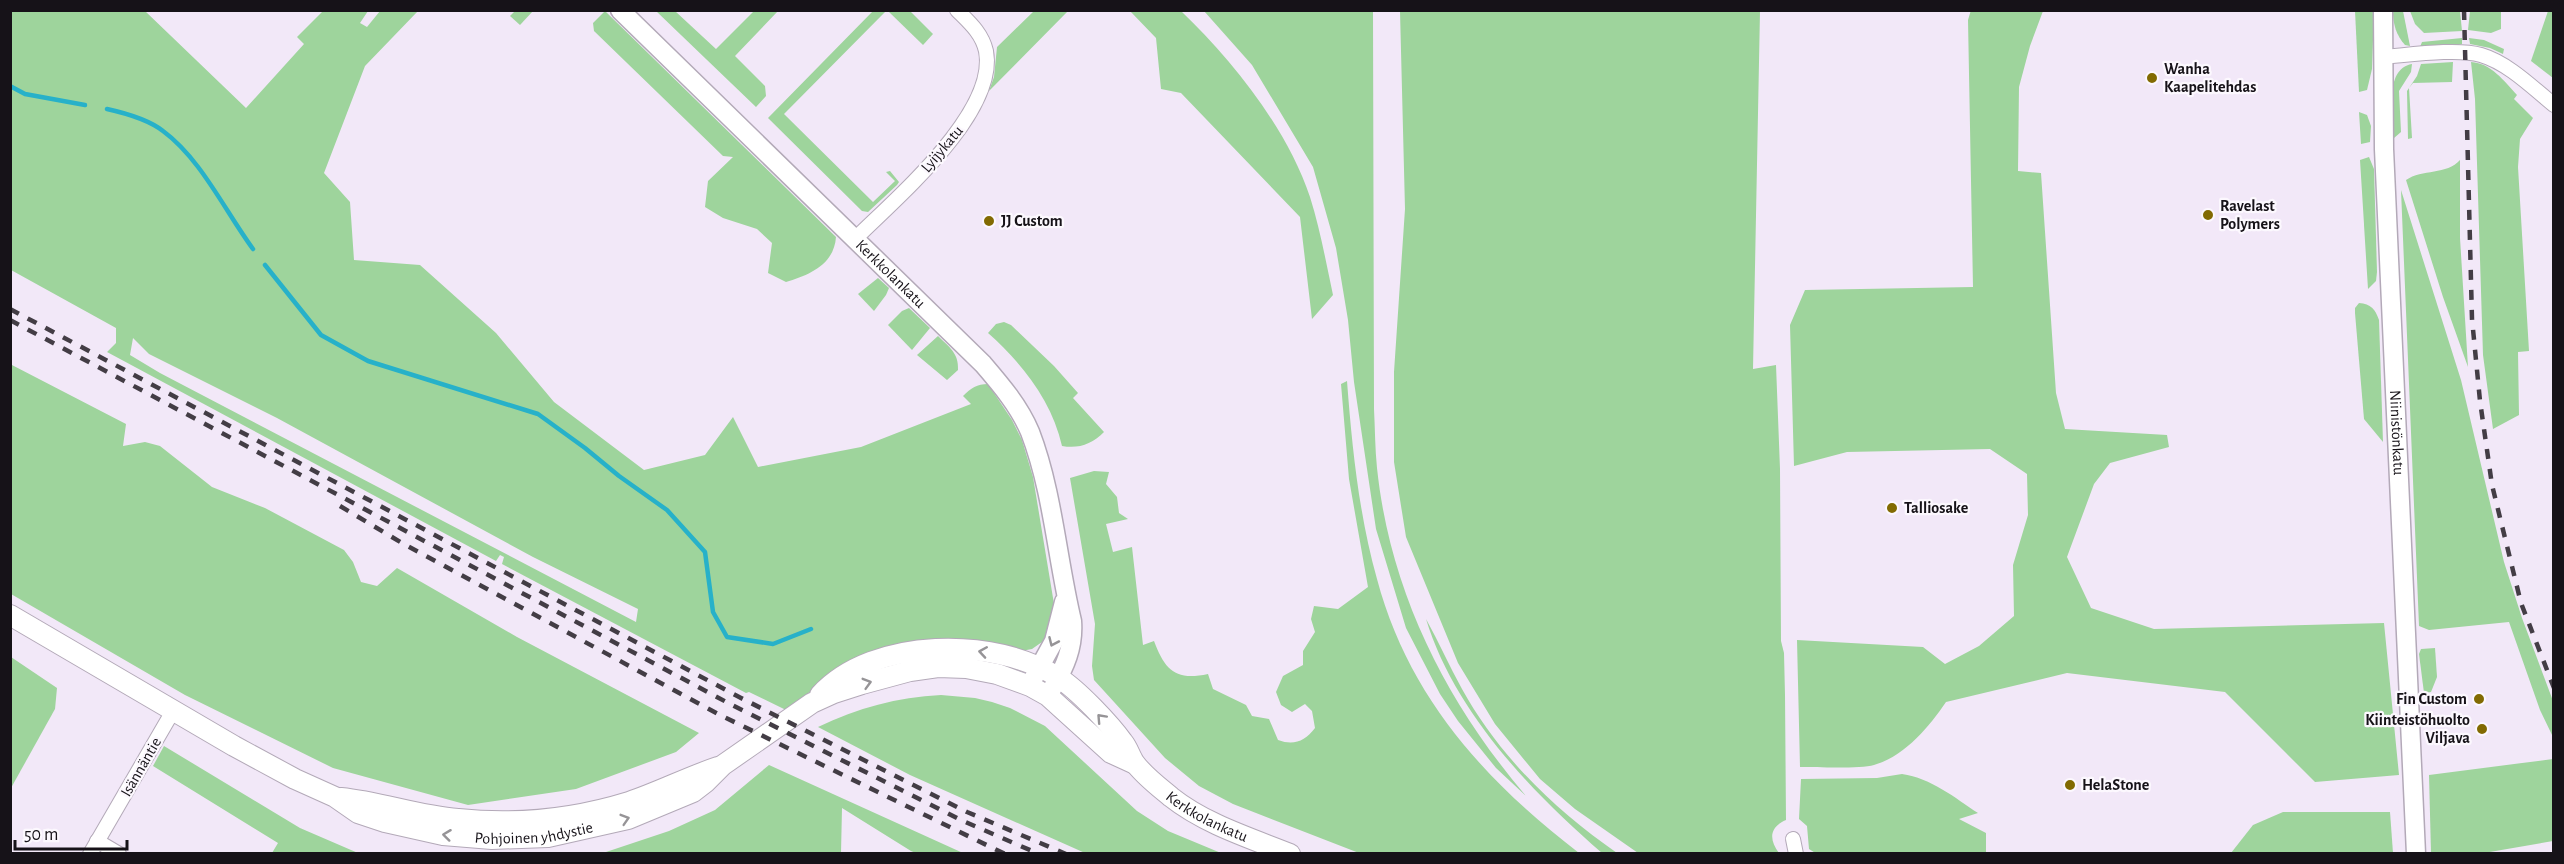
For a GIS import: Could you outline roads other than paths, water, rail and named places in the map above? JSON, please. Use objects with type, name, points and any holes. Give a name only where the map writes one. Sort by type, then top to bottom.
[{"type":"main road","name":"Pohjoinen yhdystie","points":[[10,615],[173,711],[295,779],[335,797],[364,800],[406,812],[444,818],[527,837],[548,836],[601,826],[658,808],[693,792],[706,783],[723,765],[812,703],[839,677],[860,666],[903,653],[934,649],[979,651],[1039,668]]},
{"type":"main road","name":"Pohjoinen yhdystie","points":[[812,703],[862,684],[910,671],[938,667],[966,668],[997,674],[1030,686]]},
{"type":"main road","name":"Kerkkolankatu","points":[[1039,668],[1059,678],[1080,695],[1123,742],[1135,764]]},
{"type":"main road","name":"Kerkkolankatu","points":[[1030,686],[1048,696],[1111,753],[1135,764],[1171,797],[1191,810],[1211,821],[1290,854]]},
{"type":"street","name":"Kerkkolankatu","points":[[620,10],[984,364],[1011,398],[1029,431],[1041,471],[1073,639],[1059,678],[1048,696]]},
{"type":"street","name":"Lyijykatu","points":[[855,239],[956,135],[976,99],[982,81],[986,51],[977,30],[957,10]]},
{"type":"street","name":"Niinistönkatu","points":[[2383,10],[2384,150],[2416,854]]},
{"type":"street","points":[[2383,57],[2466,52],[2483,55],[2505,67],[2553,105]]},
{"type":"street","name":"Kerkkolankatu","points":[[1030,686],[1061,621],[1066,594]]},
{"type":"street","name":"Isännäntie","points":[[94,848],[173,711]]},
{"type":"street","points":[[1793,838],[1796,854]]},
{"type":"street","points":[[94,848],[119,854]]},
{"type":"waterway","points":[[10,86],[25,94],[85,105]]},
{"type":"waterway","points":[[107,109],[151,123],[177,143],[212,186],[253,249]]},
{"type":"waterway","points":[[265,265],[321,335],[368,361],[538,414],[667,510],[705,552],[713,612],[727,637],[773,644],[811,629]]},
{"type":"railway","points":[[2464,10],[2472,319],[2480,401],[2492,485],[2521,603],[2554,688]]},
{"type":"railway","points":[[10,309],[741,698],[967,812],[1066,854]]},
{"type":"railway","points":[[10,320],[732,705],[963,821],[1039,854]]},
{"type":"railway","points":[[340,506],[402,543],[720,715],[1005,854]]},
{"type":"place","name":"Wanha Kaapelitehdas","points":[[2152,78]]},
{"type":"place","name":"Ravelast Polymers","points":[[2208,215]]},
{"type":"place","name":"JJ Custom","points":[[989,221]]},
{"type":"place","name":"Talliosake","points":[[1892,508]]},
{"type":"place","name":"Fin Custom","points":[[2479,699]]},
{"type":"place","name":"Kiinteistöhuolto Viljava","points":[[2482,729]]},
{"type":"place","name":"HelaStone","points":[[2070,785]]}]
